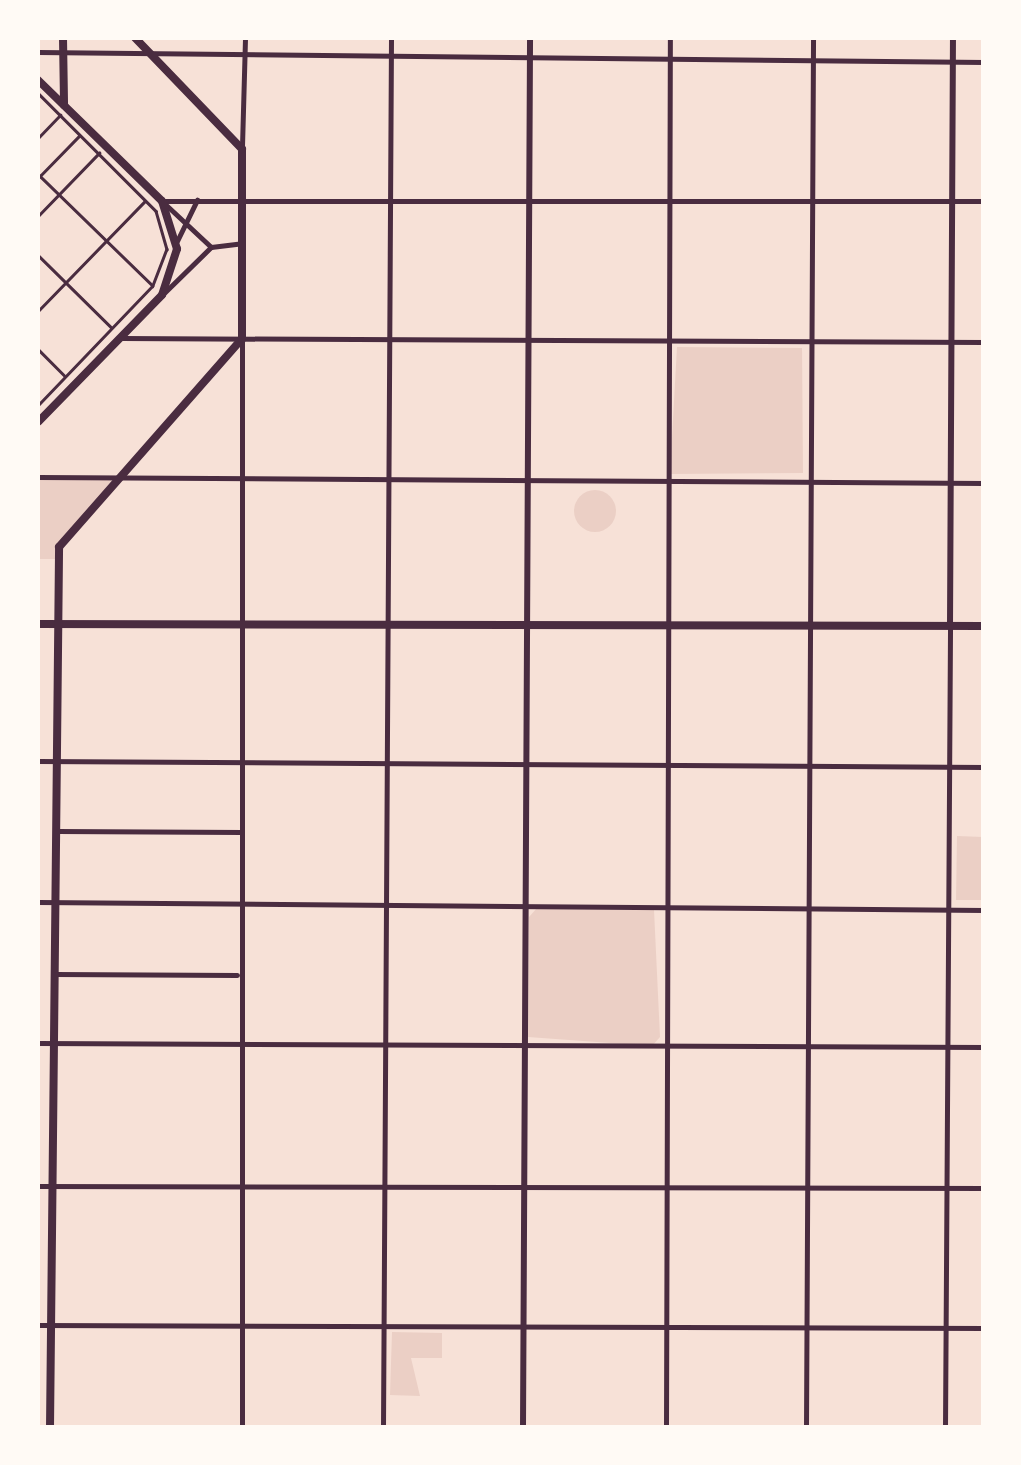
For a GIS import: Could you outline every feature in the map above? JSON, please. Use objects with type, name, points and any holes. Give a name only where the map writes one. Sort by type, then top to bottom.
[{"type":"main road","points":[[64,38],[64,105]]},
{"type":"main road","points":[[50,1428],[59,547],[242,338],[242,149],[135,38]]},
{"type":"main road","points":[[38,80],[162,201],[177,245],[162,295],[38,422]]},
{"type":"main road","points":[[38,624],[665,622],[984,626]]},
{"type":"street","points":[[242,149],[245,38]]},
{"type":"street","points":[[382,1428],[384,1187],[380,1045],[388,765],[392,38]]},
{"type":"street","points":[[524,1428],[523,905],[530,481],[530,38]]},
{"type":"street","points":[[666,1428],[665,622],[670,38]]},
{"type":"street","points":[[806,1428],[813,38]]},
{"type":"street","points":[[945,1428],[952,38]]},
{"type":"street","points":[[38,52],[984,62]]},
{"type":"street","points":[[162,201],[243,196],[984,201]]},
{"type":"street","points":[[177,245],[182,221],[200,198]]},
{"type":"street","points":[[162,201],[211,246]]},
{"type":"street","points":[[162,295],[211,246],[242,244]]},
{"type":"street","points":[[119,338],[984,342]]},
{"type":"street","points":[[242,338],[242,1428]]},
{"type":"street","points":[[38,477],[984,483]]},
{"type":"street","points":[[38,760],[526,768],[665,764],[984,767]]},
{"type":"street","points":[[57,831],[242,832]]},
{"type":"street","points":[[38,902],[984,910]]},
{"type":"street","points":[[55,974],[239,975]]},
{"type":"street","points":[[38,1043],[666,1050],[806,1045],[984,1047]]},
{"type":"street","points":[[38,1186],[984,1188]]},
{"type":"street","points":[[38,1325],[984,1328]]},
{"type":"lane","points":[[38,93],[146,200],[166,238],[152,286],[38,406]]},
{"type":"lane","points":[[38,138],[60,116]]},
{"type":"lane","points":[[80,135],[38,176],[152,286]]},
{"type":"lane","points":[[38,216],[100,153]]},
{"type":"lane","points":[[38,311],[146,200]]},
{"type":"lane","points":[[38,256],[112,328]]},
{"type":"lane","points":[[38,350],[65,376]]},
{"type":"shaded area","points":[[677,347],[802,348],[803,473],[670,474]]},
{"type":"shaded area","points":[[38,477],[122,477],[66,533],[57,559],[39,559]]},
{"type":"shaded area","points":[[595,490],[610,496],[616,511],[610,526],[595,532],[580,526],[574,511],[580,496]]},
{"type":"shaded area","points":[[957,836],[983,837],[983,900],[956,900]]},
{"type":"shaded area","points":[[537,908],[654,910],[660,1037],[652,1046],[528,1037],[529,917]]},
{"type":"shaded area","points":[[392,1332],[442,1333],[442,1358],[411,1358],[420,1396],[390,1395]]}]
